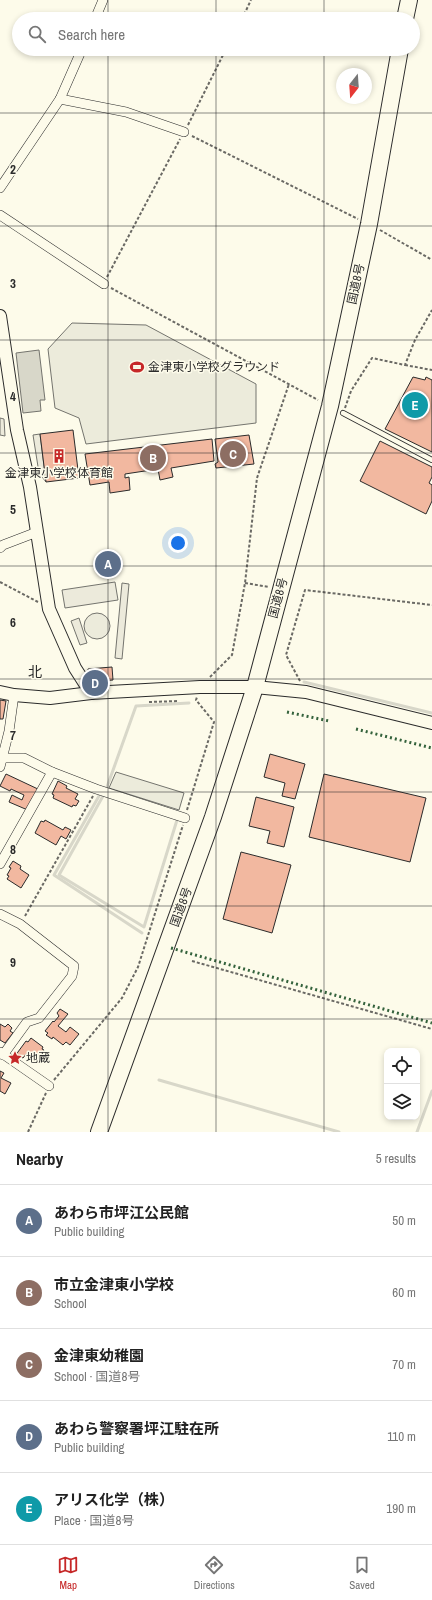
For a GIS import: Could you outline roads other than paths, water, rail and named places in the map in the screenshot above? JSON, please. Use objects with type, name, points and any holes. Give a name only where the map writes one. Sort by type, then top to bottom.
[{"type":"highway","points":[[406,12],[409,0]]},
{"type":"highway","name":"国道8号","points":[[99,1132],[213,817],[255,687],[281,588],[337,410],[399,56]]},
{"type":"street","points":[[98,12],[103,0]]},
{"type":"street","points":[[0,188],[60,99],[79,56]]},
{"type":"street","points":[[60,99],[126,112],[184,132]]},
{"type":"street","points":[[0,215],[104,284]]},
{"type":"street","points":[[0,316],[5,372],[30,487],[49,609],[75,668],[91,693]]},
{"type":"street","points":[[0,548],[37,532]]},
{"type":"street","points":[[0,692],[14,695],[50,698],[91,693],[200,687],[255,687],[306,692],[432,723]]},
{"type":"street","points":[[14,695],[1,761],[24,758],[52,772],[96,789],[185,818]]},
{"type":"street","points":[[0,864],[52,772]]},
{"type":"street","points":[[0,914],[20,924],[74,966],[72,976],[39,1018],[27,1022],[1,1054],[49,1086]]},
{"type":"lane","points":[[337,410],[432,460]]},
{"type":"waterway","points":[[304,682],[432,713]]},
{"type":"waterway","points":[[107,787],[136,706],[189,703]]},
{"type":"waterway","points":[[99,796],[54,875],[142,933]]},
{"type":"waterway","points":[[103,796],[59,875],[144,927],[177,820]]},
{"type":"waterway","points":[[159,1080],[339,1132]]},
{"type":"waterway","points":[[417,1132],[432,1091]]},
{"type":"place","name":"金津東小学校グラウンド","points":[[137,367]]},
{"type":"place","name":"アリス化学（株）","points":[[415,405]]},
{"type":"place","name":"金津東幼稚園","points":[[233,454]]},
{"type":"place","name":"金津東小学校体育館","points":[[59,456]]},
{"type":"place","name":"市立金津東小学校","points":[[153,458]]},
{"type":"place","name":"あわら市坪江公民館","points":[[108,564]]},
{"type":"place","name":"あわら警察署坪江駐在所","points":[[95,683]]},
{"type":"place","name":"地蔵","points":[[15,1058]]},
{"type":"district","name":"北","points":[[35,672]]}]
